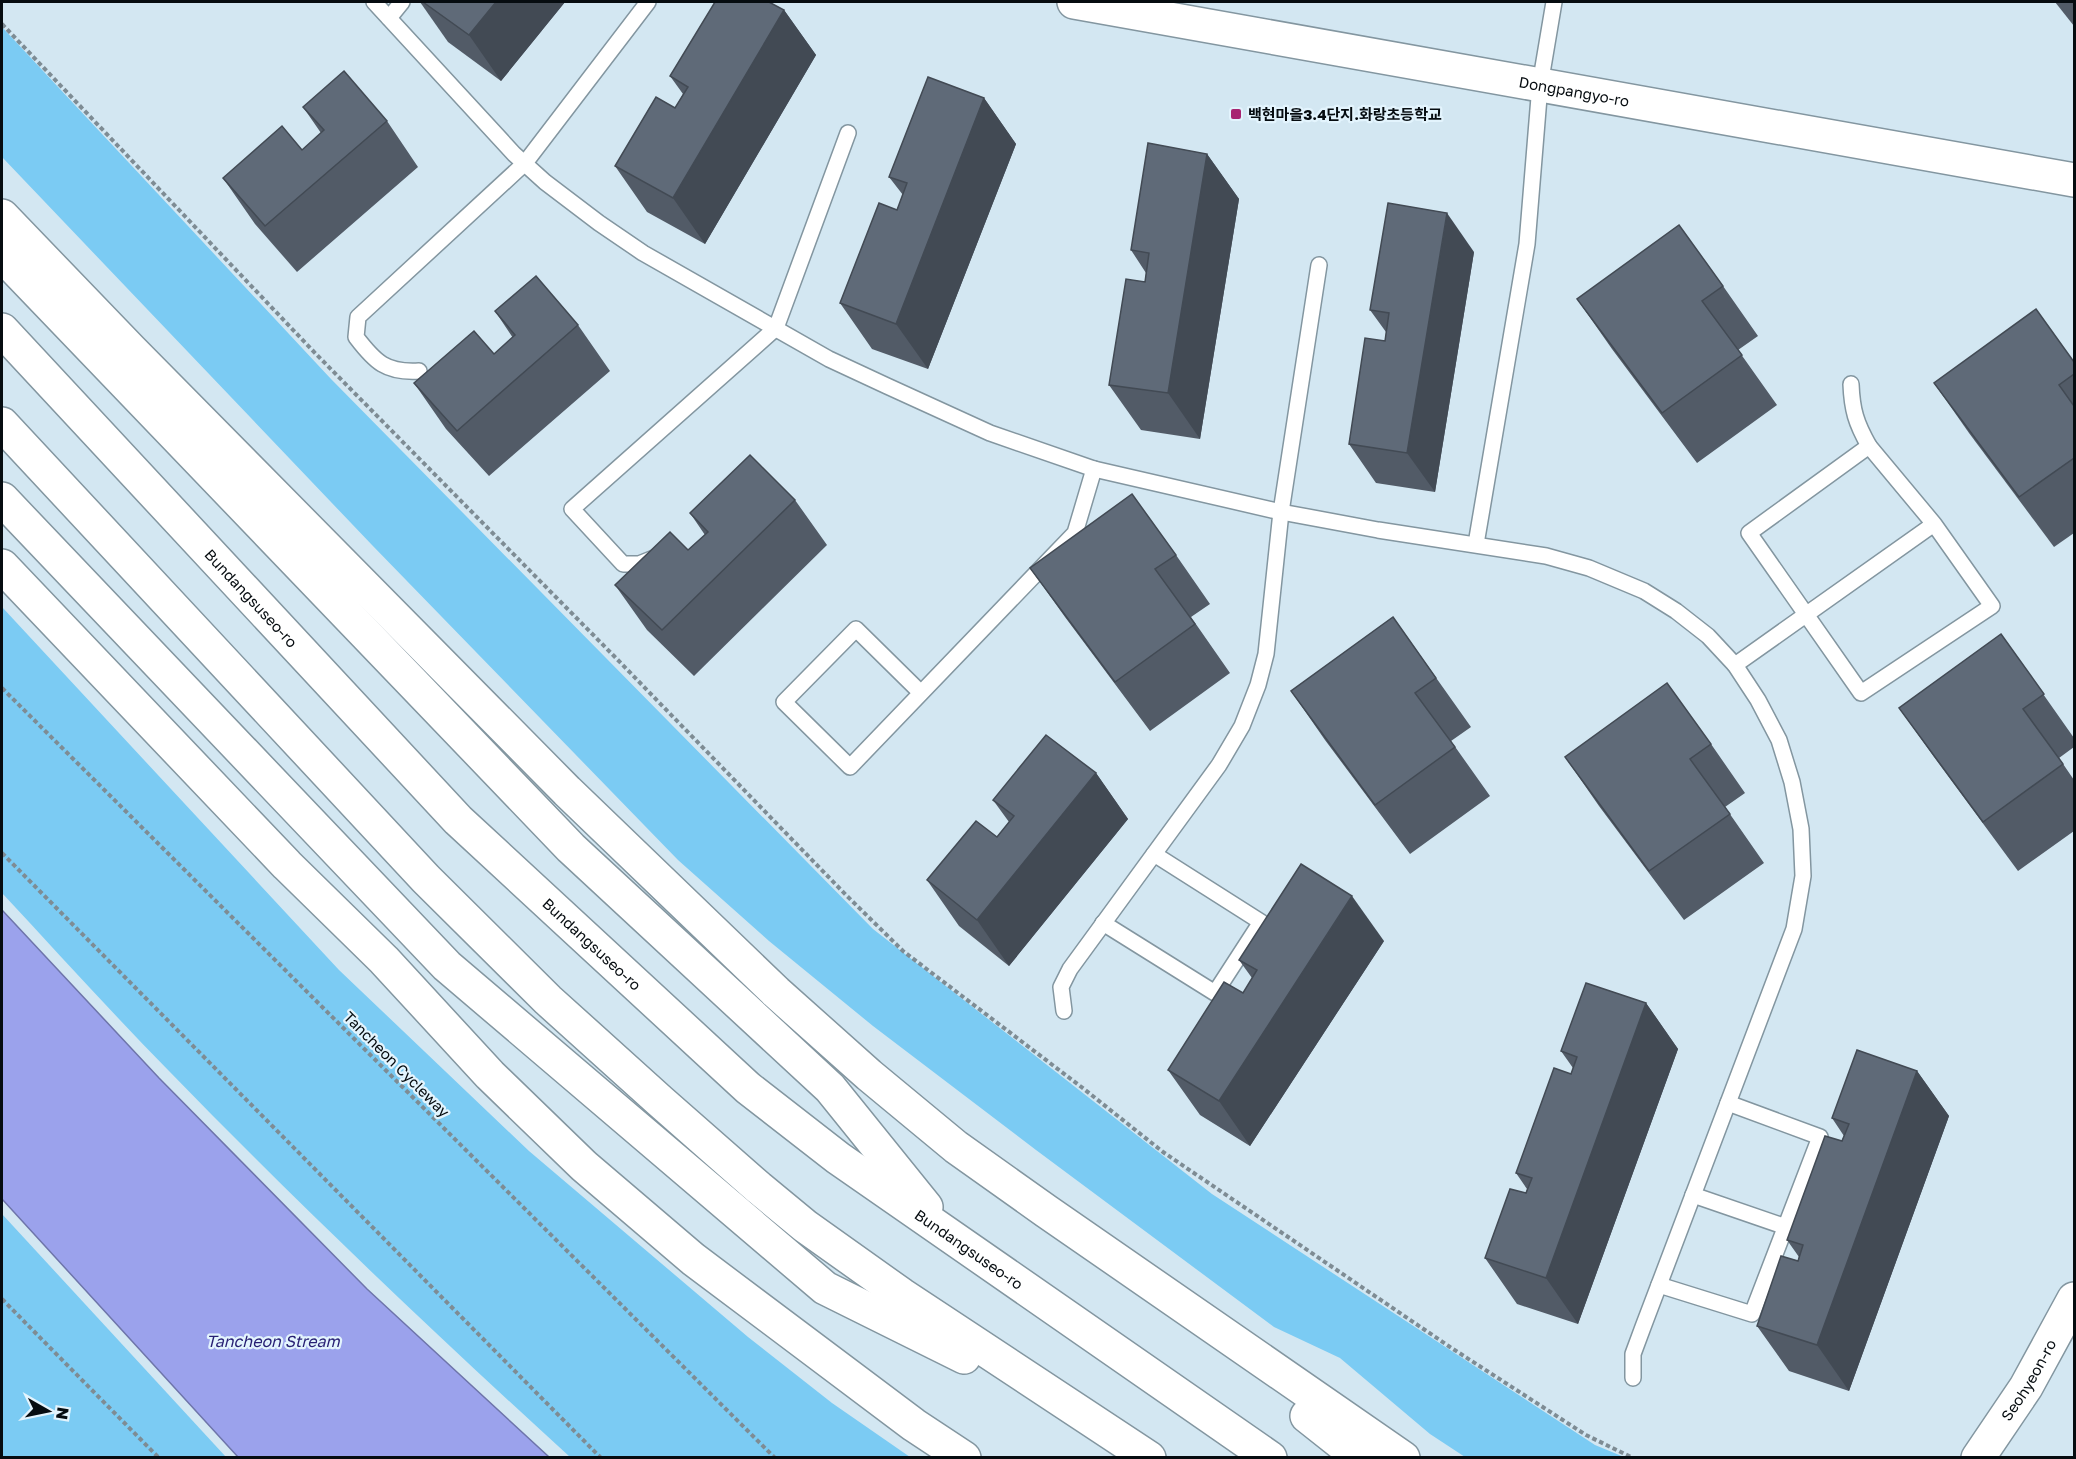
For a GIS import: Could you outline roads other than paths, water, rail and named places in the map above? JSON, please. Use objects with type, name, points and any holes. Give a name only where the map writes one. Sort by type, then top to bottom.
[{"type":"main road","name":"Dongpangyo-ro","points":[[1074,2],[2074,180]]},
{"type":"main road","points":[[2,216],[147,367],[559,783],[776,992],[868,1076],[956,1147],[1098,1248],[1403,1458]]},
{"type":"main road","points":[[2,255],[571,848],[830,1088],[949,1236]]},
{"type":"main road","name":"Bundangsuseo-ro","points":[[2,330],[458,820],[748,1088],[838,1158],[1270,1458]]},
{"type":"main road","points":[[2,424],[426,879],[557,1008],[759,1188],[805,1226],[902,1295],[1149,1458]]},
{"type":"main road","points":[[2,499],[447,966],[825,1288],[1096,1422]]},
{"type":"main road","points":[[2,566],[287,865],[384,960],[490,1075],[585,1166],[693,1259],[914,1425],[964,1458]]},
{"type":"main road","name":"Seohyeon-ro","points":[[1978,1458],[2026,1387],[2074,1299]]},
{"type":"main road","points":[[1191,1310],[1237,1362],[1360,1458]]},
{"type":"lane","points":[[374,2],[545,182],[599,224],[642,253],[829,359],[990,433],[1094,469],[1281,512],[1378,530],[1476,544],[1557,559],[1589,568],[1644,591],[1676,611],[1700,630],[1735,665],[1758,700],[1779,740],[1792,782],[1801,829],[1803,876],[1794,929],[1633,1354],[1633,1378]]},
{"type":"lane","points":[[389,18],[402,2]]},
{"type":"lane","points":[[419,371],[401,372],[384,367],[356,338],[358,317],[525,163],[648,2]]},
{"type":"lane","points":[[1476,544],[1527,244],[1540,85],[1554,2]]},
{"type":"lane","points":[[656,557],[639,564],[623,564],[572,509],[776,328],[848,133]]},
{"type":"lane","points":[[1064,1011],[1061,987],[1070,969],[1219,765],[1242,726],[1258,685],[1266,654],[1281,512],[1319,265]]},
{"type":"lane","points":[[1851,384],[1852,407],[1859,428],[1869,446],[1934,524],[1992,606],[1861,693],[1749,533],[1869,446]]},
{"type":"lane","points":[[921,693],[856,629],[784,702],[850,767],[1075,533],[1094,469]]},
{"type":"lane","points":[[1735,665],[1934,524]]},
{"type":"lane","points":[[1104,922],[1215,993],[1261,922],[1154,854]]},
{"type":"lane","points":[[1659,1285],[1752,1314],[1786,1227],[1820,1137],[1728,1103]]},
{"type":"lane","points":[[1693,1195],[1786,1227]]},
{"type":"water","name":"Tancheon Stream","points":[[2,910],[159,1078],[367,1289],[549,1457],[238,1457],[2,1199]]},
{"type":"place","name":"백현마을3.4단지.화랑초등학교","points":[[1236,114]]}]
